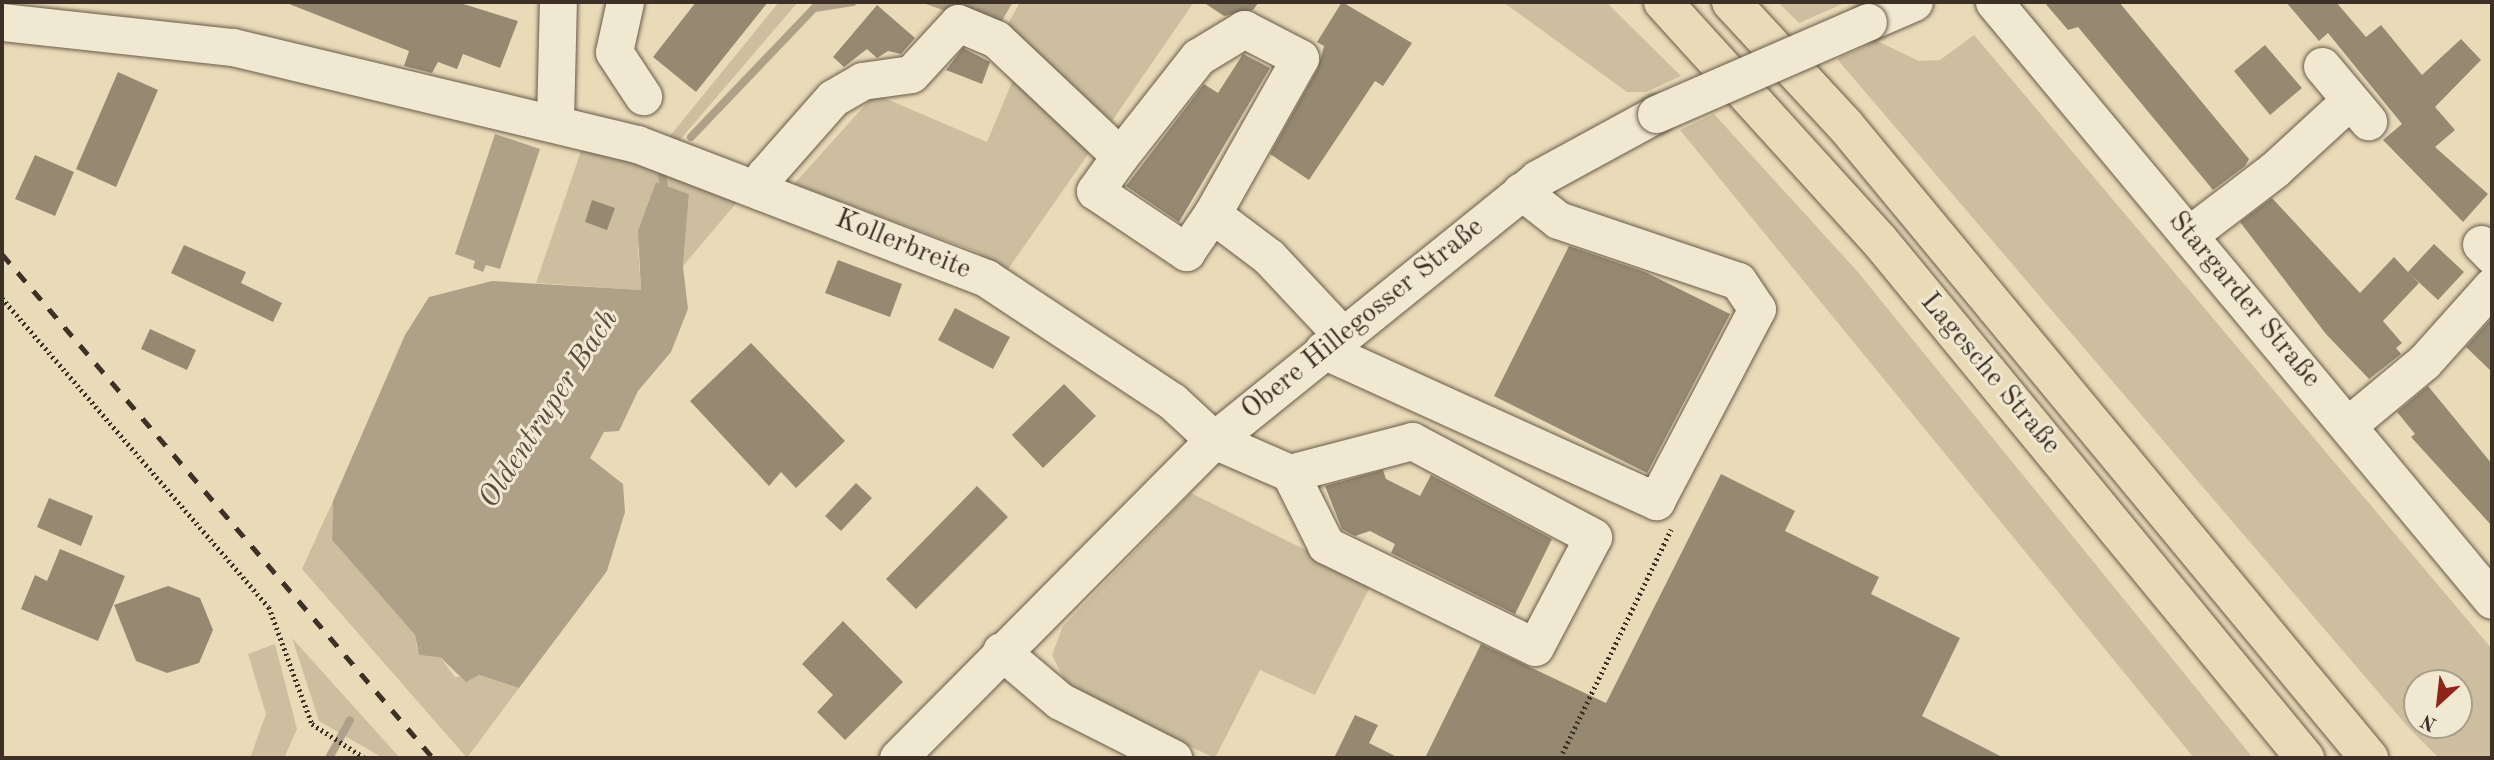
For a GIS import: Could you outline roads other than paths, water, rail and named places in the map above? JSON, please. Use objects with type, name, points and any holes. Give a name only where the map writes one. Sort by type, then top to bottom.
[{"type":"highway","name":"Lagesche Straße","points":[[1663,2],[1879,240],[2305,758]]},
{"type":"highway","name":"Lagesche Straße","points":[[1731,2],[1854,135],[2369,758]]},
{"type":"street","points":[[555,121],[558,2]]},
{"type":"street","points":[[625,2],[614,52],[643,96]]},
{"type":"street","name":"Obere Hillegosser Straße","points":[[898,758],[1001,651],[1214,440],[1521,191],[1578,153],[1656,114],[1914,2]]},
{"type":"street","name":"Stargarder Straße","points":[[1994,2],[2190,234],[2492,600]]},
{"type":"street","name":"Kollerbreite","points":[[10,18],[233,47],[555,121],[637,144],[986,278],[1172,401],[1214,440],[1290,473]]},
{"type":"street","points":[[760,191],[765,175],[833,98],[862,82],[911,74],[958,23],[996,39],[1120,156]]},
{"type":"street","points":[[1244,29],[1300,58],[1212,214],[1186,252],[1095,191],[1120,156],[1198,57],[1244,29]]},
{"type":"street","points":[[2190,234],[2274,170],[2359,111],[2322,66]]},
{"type":"street","points":[[1212,214],[1269,257],[1332,342],[1656,501],[1757,309],[1738,281],[1558,220],[1521,191]]},
{"type":"street","points":[[2348,425],[2424,362],[2492,286]]},
{"type":"street","points":[[1412,441],[1593,537],[1535,648],[1326,545],[1290,473],[1412,441]]},
{"type":"street","points":[[1001,651],[1060,701],[1165,756]]},
{"type":"water","points":[[920,2],[1013,2],[997,29]]},
{"type":"water","points":[[495,134],[540,149],[500,269],[486,265],[483,272],[473,268],[475,261],[455,254]]},
{"type":"water","points":[[656,182],[689,194],[683,266],[688,309],[671,352],[638,391],[619,431],[604,432],[590,458],[623,484],[625,512],[607,571],[519,688],[479,675],[466,682],[440,657],[419,655],[415,635],[332,540],[333,501],[405,335],[429,297],[492,281],[641,290],[638,231]]},
{"type":"waterway","name":"Oldentruper Bach","points":[[691,137],[820,2]]},
{"type":"waterway","points":[[815,8],[853,2]]},
{"type":"waterway","name":"Oldentruper Bach","points":[[662,174],[665,195]]},
{"type":"waterway","name":"Oldentruper Bach","points":[[329,758],[350,720]]},
{"type":"railway","points":[[2,254],[433,758]]}]
